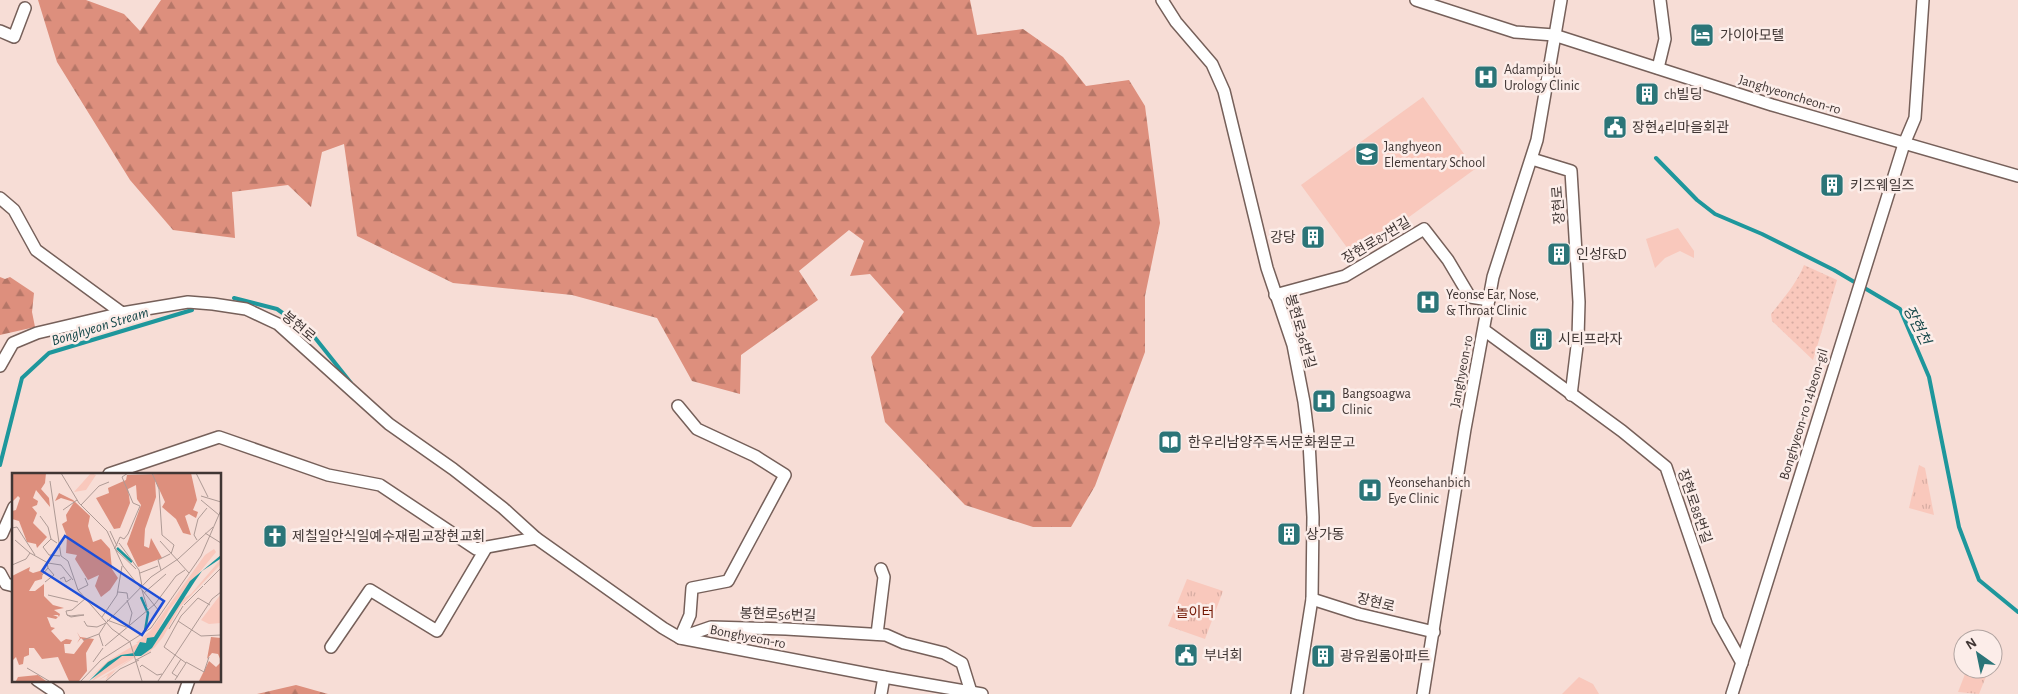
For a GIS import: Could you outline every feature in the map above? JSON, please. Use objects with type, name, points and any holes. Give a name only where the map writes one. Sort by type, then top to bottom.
[{"type":"street","name":"봉현로36번길","points":[[1162,0],[1176,22],[1212,64],[1224,91],[1275,295],[1293,345],[1308,434],[1312,518],[1312,599],[1297,694]]},
{"type":"street","name":"Janghyeoncheon-ro","points":[[1416,0],[1515,32],[1554,35],[1772,105],[2018,176]]},
{"type":"street","name":"Janghyeon-ro","points":[[1423,694],[1465,429],[1493,277],[1537,140],[1560,0]]},
{"type":"street","points":[[1658,68],[1665,39],[1660,0]]},
{"type":"street","name":"Bonghyeon-ro 14beon-gil","points":[[1732,694],[1904,144],[1915,118],[1923,0]]},
{"type":"street","points":[[0,31],[14,37],[25,8]]},
{"type":"street","name":"장현로","points":[[1532,159],[1570,172],[1579,302],[1578,338],[1571,395]]},
{"type":"street","points":[[0,198],[14,210],[36,250],[122,313]]},
{"type":"street","name":"장현로87번길","points":[[1275,295],[1346,276],[1424,229],[1448,260],[1470,297],[1489,300]]},
{"type":"street","name":"봉현로","points":[[0,366],[13,343],[29,336],[122,313],[188,302],[246,309],[278,324],[388,424],[453,469],[503,508],[536,538]]},
{"type":"street","name":"장현로88번길","points":[[1484,330],[1622,431],[1666,467],[1718,620],[1742,663]]},
{"type":"street","points":[[678,406],[697,429],[754,456],[785,475],[728,581],[692,588],[690,615],[680,638]]},
{"type":"street","points":[[112,473],[219,437],[328,475],[380,485],[476,549],[536,538]]},
{"type":"street","points":[[0,534],[2,534],[12,512]]},
{"type":"street","name":"Bonghyeon-ro","points":[[536,538],[680,638],[884,678],[977,693]]},
{"type":"street","points":[[331,647],[370,590],[437,631],[486,548]]},
{"type":"street","points":[[878,634],[884,577],[881,569]]},
{"type":"street","points":[[0,573],[6,584],[12,586]]},
{"type":"street","name":"장현로","points":[[1312,599],[1356,613],[1434,632]]},
{"type":"street","name":"봉현로56번길","points":[[680,638],[711,627],[886,635],[904,643],[944,653],[962,664],[977,693]]},
{"type":"street","points":[[881,694],[884,678]]},
{"type":"street","points":[[40,682],[58,694]]},
{"type":"street","points":[[184,694],[188,682]]},
{"type":"green space","points":[[38,0],[86,0],[124,14],[140,31],[161,0],[970,0],[977,35],[1023,29],[1063,57],[1086,86],[1129,80],[1145,106],[1160,223],[1145,296],[1145,352],[1095,486],[1071,527],[1033,527],[965,505],[885,422],[871,357],[904,312],[870,274],[850,276],[864,241],[849,230],[799,271],[818,300],[741,355],[740,394],[692,381],[657,318],[572,295],[453,283],[357,236],[344,144],[322,152],[311,207],[288,185],[232,192],[235,238],[173,230],[130,180],[57,62]]},
{"type":"green space","points":[[1423,97],[1475,169],[1354,257],[1301,185]]},
{"type":"green space","points":[[1678,228],[1694,251],[1694,258],[1680,251],[1665,258],[1655,268],[1646,239]]},
{"type":"green space","points":[[1804,265],[1837,280],[1813,360],[1772,321],[1771,314],[1794,284]]},
{"type":"green space","points":[[0,277],[5,279],[10,277],[34,293],[32,312],[35,327],[0,335]]},
{"type":"green space","points":[[1919,465],[1925,468],[1934,515],[1909,508]]},
{"type":"green space","name":"놀이터","points":[[1187,579],[1223,591],[1205,639],[1168,626]]},
{"type":"green space","points":[[1579,677],[1593,684],[1599,694],[1562,694]]},
{"type":"green space","points":[[1963,679],[1985,679],[1979,694],[1958,692]]},
{"type":"green space","points":[[296,685],[328,694],[257,694]]},
{"type":"waterway","name":"장현천","points":[[1656,158],[1697,200],[1715,214],[1762,234],[1834,270],[1900,309],[1929,377],[1959,527],[1979,580],[2018,612]]},
{"type":"waterway","name":"Bonghyeon Stream","points":[[234,298],[277,309],[312,334],[351,383]]},
{"type":"waterway","name":"Bonghyeon Stream","points":[[0,465],[22,378],[49,353],[192,310]]},
{"type":"place","name":"가이아모텔","points":[[1702,35]]},
{"type":"place","name":"Adampibu Urology Clinic","points":[[1486,77]]},
{"type":"place","name":"ch빌딩","points":[[1647,94]]},
{"type":"place","name":"장현4리마을회관","points":[[1615,127]]},
{"type":"place","name":"Janghyeon Elementary School","points":[[1367,154]]},
{"type":"place","name":"키즈웨일즈","points":[[1832,185]]},
{"type":"place","name":"강당","points":[[1313,237]]},
{"type":"place","name":"인성F&D","points":[[1559,254]]},
{"type":"place","name":"Yeonse Ear, Nose, & Throat Clinic","points":[[1428,302]]},
{"type":"place","name":"시티프라자","points":[[1541,339]]},
{"type":"place","name":"Bangsoagwa Clinic","points":[[1324,401]]},
{"type":"place","name":"한우리남양주독서문화원문고","points":[[1170,442]]},
{"type":"place","name":"Yeonsehanbich Eye Clinic","points":[[1370,490]]},
{"type":"place","name":"상가동","points":[[1289,534]]},
{"type":"place","name":"제칠일안식일예수재림교장현교회","points":[[275,536]]},
{"type":"place","name":"부녀회","points":[[1186,655]]},
{"type":"place","name":"광유원룸아파트","points":[[1323,656]]}]
